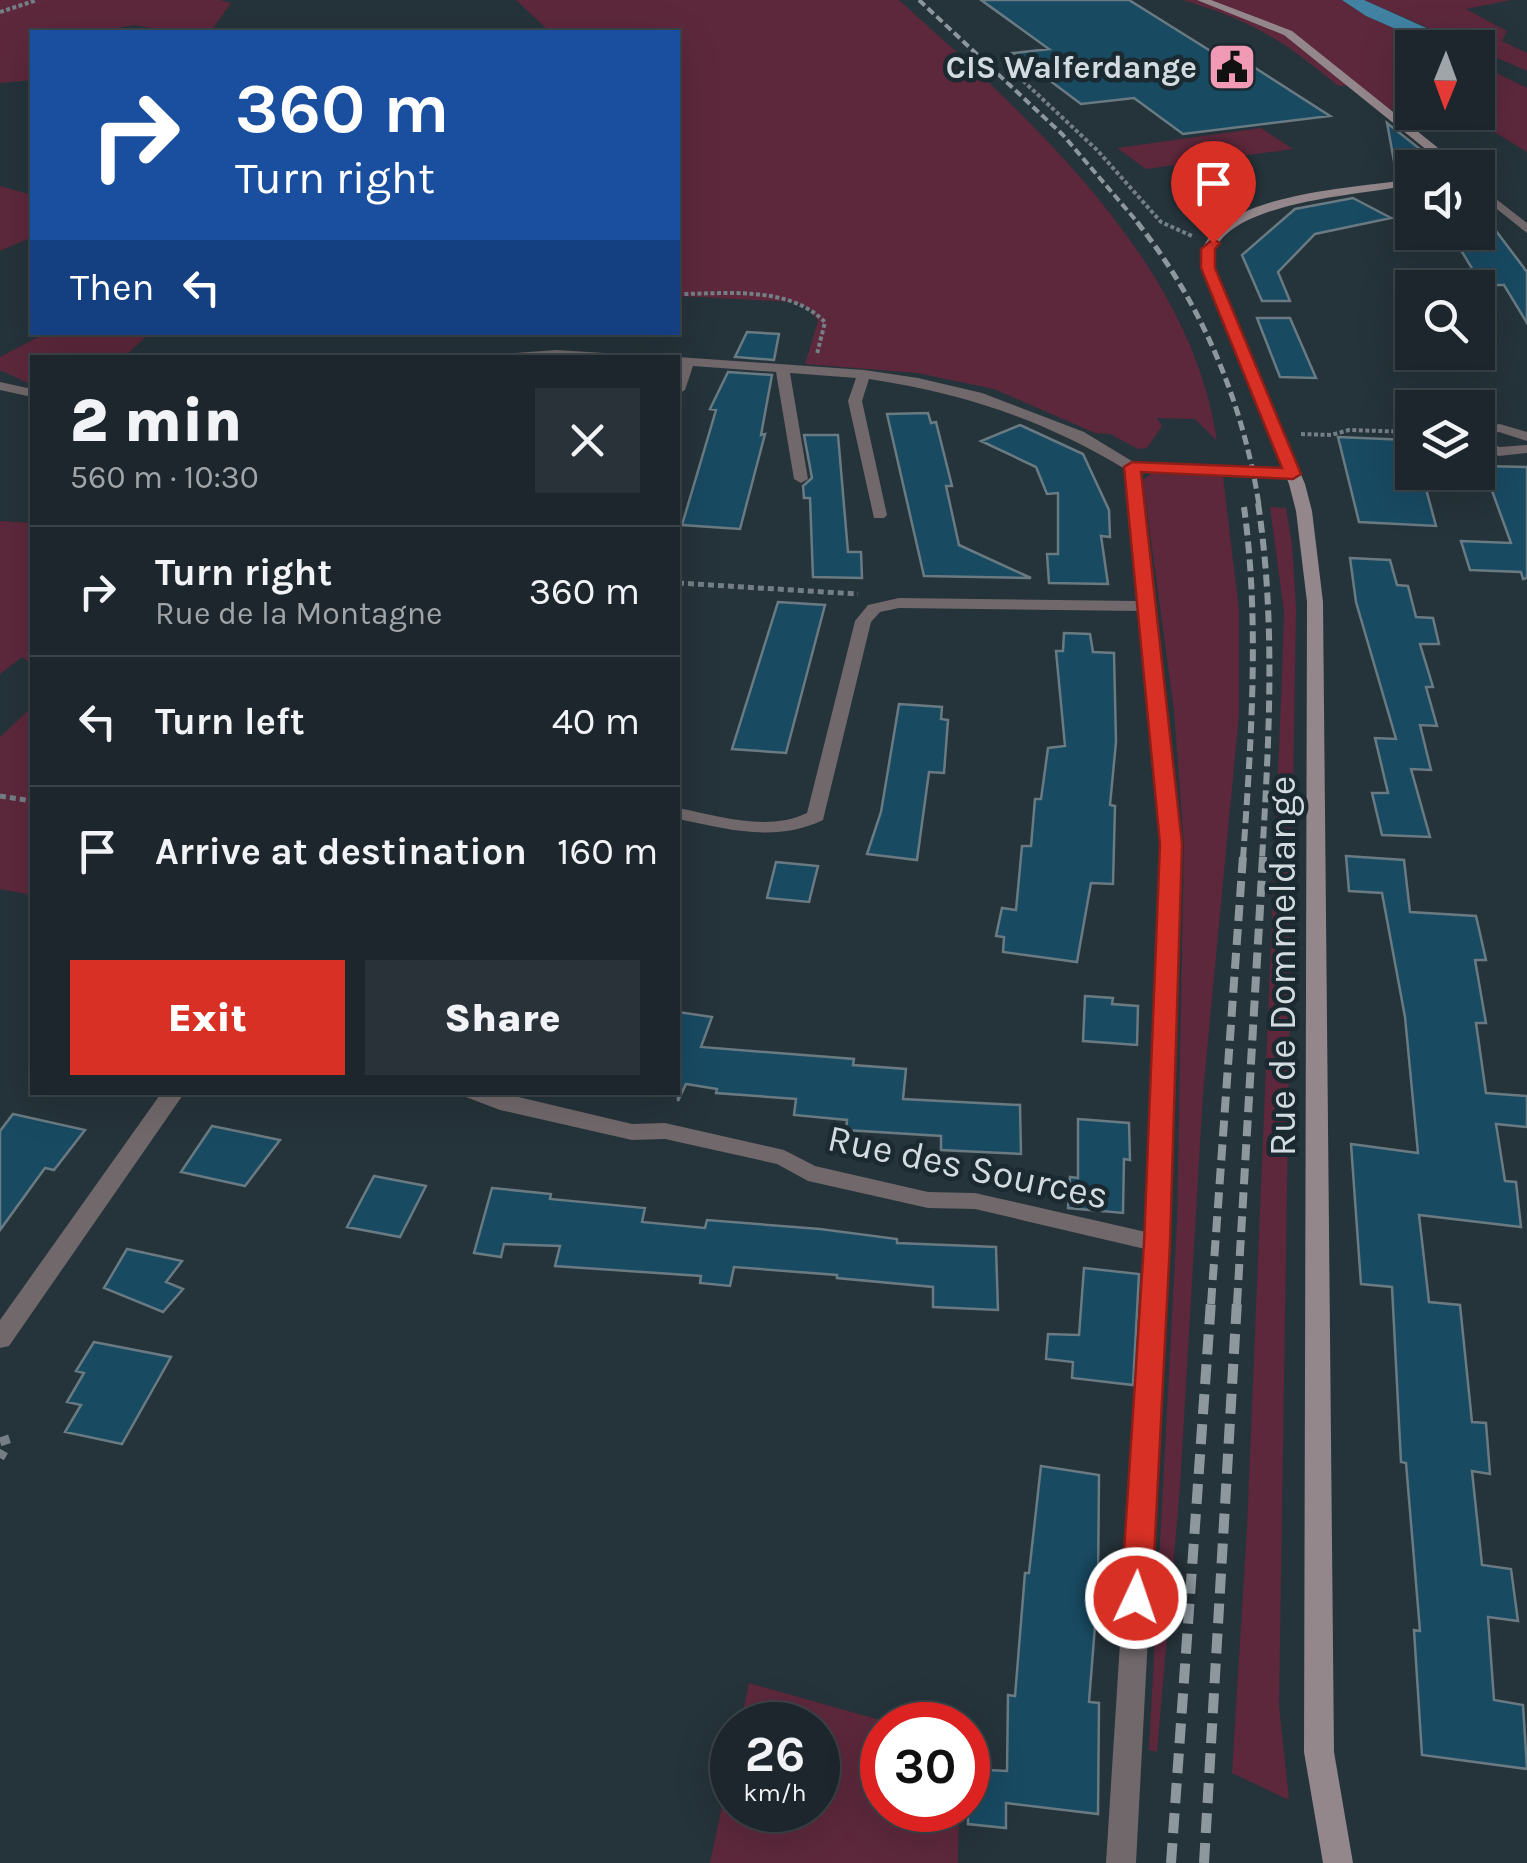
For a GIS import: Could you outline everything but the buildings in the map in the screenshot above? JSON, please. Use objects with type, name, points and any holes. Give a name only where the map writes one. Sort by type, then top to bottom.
[{"type":"main road","points":[[1202,0],[1263,21],[1308,47],[1433,150]]},
{"type":"main road","points":[[1213,243],[1221,232],[1244,218],[1395,176]]},
{"type":"main road","points":[[1355,189],[1395,184]]},
{"type":"main road","name":"Rue de Dommeldange","points":[[1213,243],[1208,249],[1208,268],[1293,474],[1304,511],[1316,602],[1319,1752],[1338,1863]]},
{"type":"street","points":[[1495,202],[1527,229]]},
{"type":"street","points":[[1512,215],[1527,214]]},
{"type":"street","points":[[542,355],[572,355]]},
{"type":"street","points":[[682,361],[864,374],[977,396],[1079,435],[1132,467],[1293,474]]},
{"type":"street","points":[[782,368],[800,480]]},
{"type":"street","points":[[864,374],[855,402],[879,515]]},
{"type":"street","points":[[0,386],[30,394]]},
{"type":"street","points":[[1495,429],[1527,437]]},
{"type":"street","points":[[1495,449],[1508,453],[1527,449]]},
{"type":"street","points":[[1120,1863],[1157,1243],[1171,844],[1132,467]]},
{"type":"street","points":[[680,814],[771,828],[798,828],[816,816],[863,621],[874,608],[899,603],[1148,606]]},
{"type":"street","points":[[0,1338],[172,1095]]},
{"type":"street","name":"Rue des Sources","points":[[482,1095],[632,1132],[665,1132],[784,1158],[808,1172],[928,1200],[975,1201],[1157,1243]]},
{"type":"path","points":[[2,11],[37,0]]},
{"type":"path","points":[[1004,63],[1097,150],[1161,222],[1213,243]]},
{"type":"path","points":[[680,294],[797,300],[817,310],[826,322],[813,370]]},
{"type":"path","points":[[1294,434],[1395,431]]},
{"type":"path","points":[[680,583],[859,594],[874,608]]},
{"type":"path","points":[[0,796],[30,801]]},
{"type":"path","points":[[1,1450],[15,1437]]},
{"type":"shaded area","points":[[0,0],[231,3],[213,28],[163,30],[134,25],[108,30],[30,30],[30,80],[0,83]]},
{"type":"shaded area","points":[[516,0],[899,0],[1049,143],[1139,253],[1174,312],[1201,375],[1217,441],[1195,419],[1157,418],[1162,426],[1147,448],[1138,449],[1110,434],[1095,433],[994,389],[917,373],[805,364],[818,321],[811,310],[794,302],[680,296],[680,30],[548,30]]},
{"type":"shaded area","points":[[1183,0],[1342,0],[1398,30],[1395,30],[1395,109],[1384,110],[1354,85],[1338,86],[1266,34]]},
{"type":"shaded area","points":[[1364,0],[1511,0],[1466,9],[1507,31],[1502,41],[1527,53],[1527,71],[1495,57],[1495,30],[1433,30]]},
{"type":"shaded area","points":[[1495,72],[1527,88],[1527,152],[1491,130],[1495,130]]},
{"type":"shaded area","points":[[1261,128],[1293,149],[1146,169],[1117,148]]},
{"type":"shaded area","points":[[0,186],[30,194],[30,238],[0,251]]},
{"type":"shaded area","points":[[42,335],[148,335],[126,355],[30,355],[30,384],[0,370],[0,357]]},
{"type":"shaded area","points":[[1151,474],[1223,476],[1239,611],[1239,714],[1203,1093],[1180,1488],[1157,1752],[1149,1750],[1177,1222],[1184,844],[1174,711],[1143,480]]},
{"type":"shaded area","points":[[1270,507],[1286,508],[1296,607],[1279,1706],[1289,1800],[1232,1773],[1247,1528],[1284,612]]},
{"type":"shaded area","points":[[0,521],[30,523],[30,663],[22,657],[0,674]]},
{"type":"shaded area","points":[[30,709],[30,895],[0,889],[0,737]]},
{"type":"shaded area","points":[[749,1683],[816,1702],[745,1702]]},
{"type":"shaded area","points":[[840,1709],[860,1714],[860,1832],[959,1832],[958,1863],[710,1863],[717,1832],[840,1832]]},
{"type":"water","points":[[1342,0],[1364,0],[1431,30],[1398,30]]},
{"type":"railway","points":[[919,0],[1063,135],[1139,224]]},
{"type":"railway","points":[[1137,222],[1181,286],[1216,356],[1242,429],[1259,505]]},
{"type":"railway","points":[[1258,503],[1269,636],[1262,859]]},
{"type":"railway","points":[[1243,859],[1253,639],[1244,507]]},
{"type":"railway","points":[[1211,1304],[1243,856]]},
{"type":"railway","points":[[1237,1304],[1263,856]]},
{"type":"railway","points":[[1171,1863],[1211,1301]]},
{"type":"railway","points":[[1204,1863],[1237,1301]]},
{"type":"place","name":"CIS Walferdange","points":[[1232,67]]},
{"type":"route","points":[[1136,1598],[1157,1243],[1171,844],[1132,467],[1293,474],[1208,268],[1208,249],[1213,243]]}]
